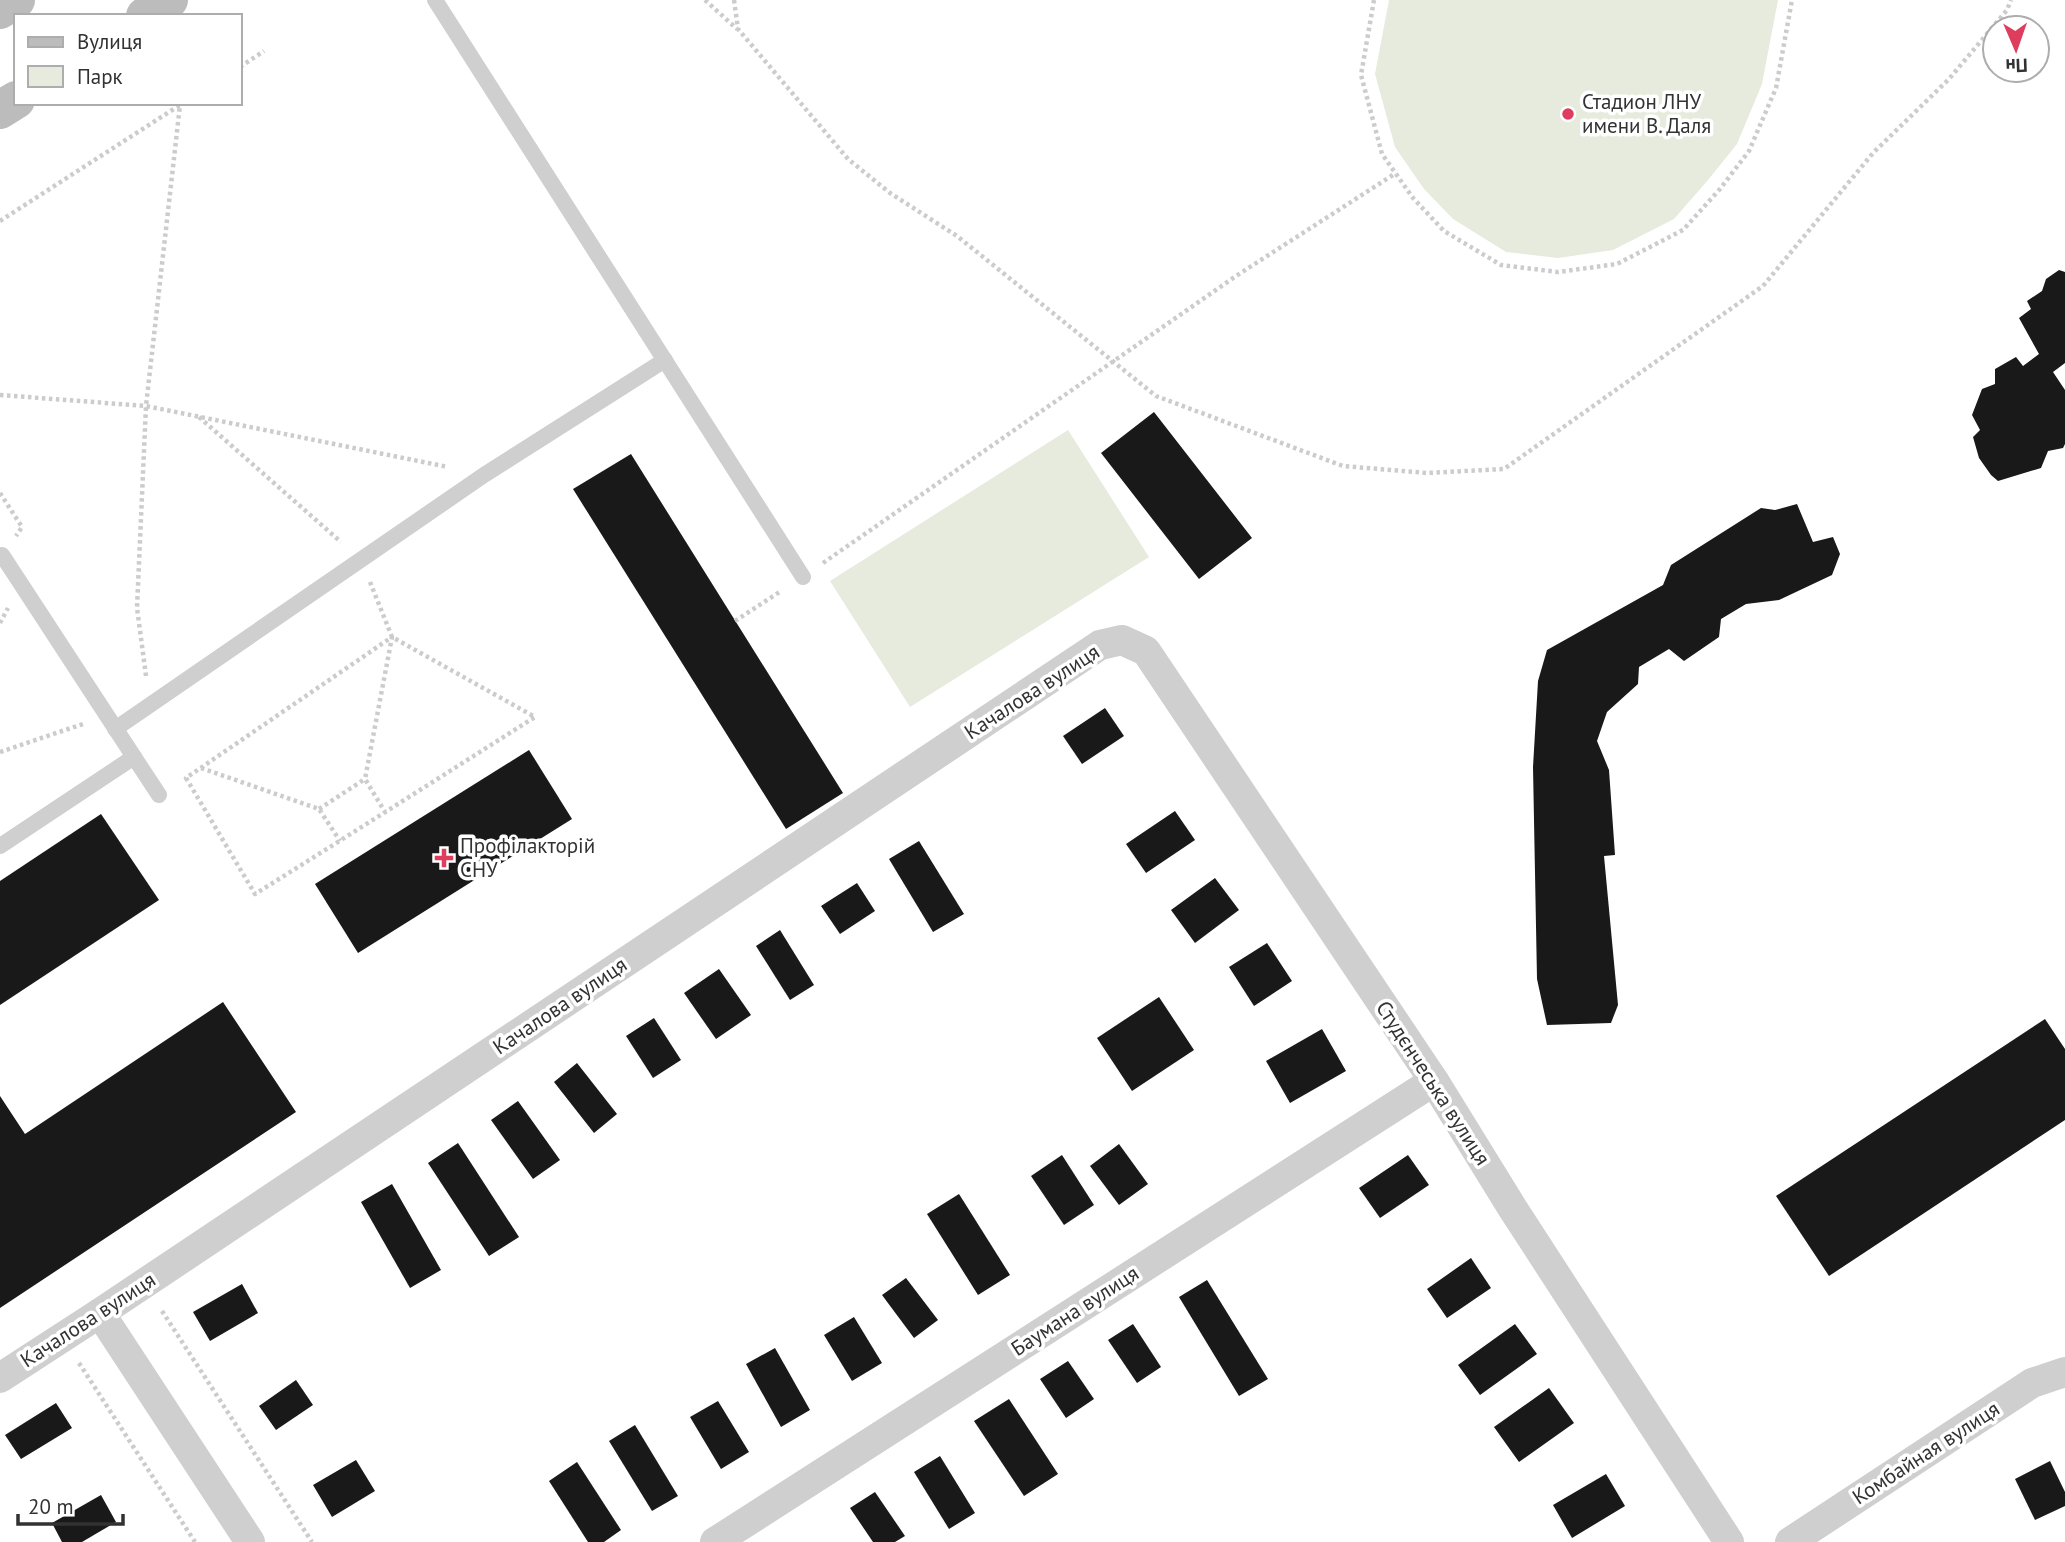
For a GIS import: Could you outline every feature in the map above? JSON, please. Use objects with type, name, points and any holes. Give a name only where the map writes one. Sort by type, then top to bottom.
[{"type":"main road","points":[[0,10],[16,0]]},
{"type":"main road","points":[[148,14],[169,0]]},
{"type":"street","name":"Студєнчеська вулиця","points":[[1122,640],[1146,651],[1434,1081],[1513,1209],[1729,1542]]},
{"type":"street","name":"Качалова вулиця","points":[[0,1378],[1100,645],[1122,640]]},
{"type":"street","name":"Баумана вулиця","points":[[715,1542],[1434,1081]]},
{"type":"street","points":[[100,1313],[250,1542]]},
{"type":"street","name":"Комбайная вулиця","points":[[1790,1542],[2032,1383],[2065,1372]]},
{"type":"lane","points":[[435,0],[803,577]]},
{"type":"lane","points":[[111,722],[150,704],[484,475],[665,360]]},
{"type":"lane","points":[[1,555],[159,795]]},
{"type":"lane","points":[[0,846],[134,757]]},
{"type":"path","points":[[705,0],[738,29],[848,159],[890,192],[957,236],[1156,396],[1343,466],[1426,473],[1504,469],[1763,286],[1872,153],[1949,79],[2007,10],[2011,0]]},
{"type":"path","points":[[734,0],[738,29]]},
{"type":"path","points":[[1374,0],[1361,75],[1382,154],[1413,198],[1444,231],[1501,265],[1558,272],[1617,264],[1683,230],[1749,151],[1776,88],[1793,0]]},
{"type":"path","points":[[242,65],[264,51]]},
{"type":"path","points":[[0,221],[180,105]]},
{"type":"path","points":[[150,704],[136,608],[146,406],[182,105]]},
{"type":"path","points":[[735,621],[803,577],[1236,276],[1396,173]]},
{"type":"path","points":[[0,395],[146,406],[484,475]]},
{"type":"path","points":[[199,417],[361,560],[392,637],[365,779],[385,812]]},
{"type":"path","points":[[0,493],[22,527],[1,555]]},
{"type":"path","points":[[392,637],[535,717],[255,894],[186,778],[392,637]]},
{"type":"path","points":[[0,752],[111,722]]},
{"type":"path","points":[[200,768],[319,809],[340,841]]},
{"type":"path","points":[[319,809],[365,779]]},
{"type":"path","points":[[144,1284],[312,1542]]},
{"type":"path","points":[[63,1338],[195,1542]]},
{"type":"green space","name":"Стадион ЛНУ имени В. Даля","points":[[1389,0],[1778,0],[1762,84],[1737,144],[1708,180],[1674,219],[1613,250],[1558,258],[1506,252],[1453,219],[1424,189],[1395,147],[1375,74]]},
{"type":"green space","points":[[1068,430],[1149,557],[910,707],[830,581]]},
{"type":"building","points":[[2059,270],[2065,272],[2065,363],[2053,372],[2065,390],[2065,444],[2063,448],[2048,451],[2041,468],[1998,481],[1979,458],[1973,437],[1980,430],[1972,415],[1982,389],[1995,384],[1995,369],[2016,357],[2023,366],[2039,354],[2019,318],[2031,309],[2027,301],[2042,291],[2046,279]]},
{"type":"building","points":[[1154,412],[1252,538],[1199,579],[1101,453]]},
{"type":"building","points":[[631,454],[843,793],[786,829],[573,489]]},
{"type":"building","points":[[1797,504],[1813,542],[1833,537],[1840,554],[1832,575],[1779,600],[1746,604],[1721,619],[1719,637],[1684,661],[1669,649],[1639,667],[1638,684],[1607,712],[1597,741],[1609,770],[1615,855],[1604,856],[1618,1005],[1611,1023],[1547,1025],[1537,979],[1533,767],[1538,681],[1547,650],[1663,585],[1671,565],[1761,508],[1775,510]]},
{"type":"building","points":[[1105,708],[1124,736],[1082,764],[1063,736]]},
{"type":"building","points":[[529,750],[572,819],[358,953],[315,884]]},
{"type":"building","points":[[1175,811],[1195,840],[1146,873],[1126,844]]},
{"type":"building","points":[[101,814],[159,900],[0,1005],[0,881]]},
{"type":"building","points":[[919,841],[964,914],[933,932],[889,859]]},
{"type":"building","points":[[1215,878],[1239,910],[1195,943],[1171,910]]},
{"type":"building","points":[[857,883],[875,911],[840,934],[821,906]]},
{"type":"building","points":[[780,930],[814,985],[790,1000],[756,946]]},
{"type":"building","points":[[1267,943],[1292,981],[1254,1006],[1229,967]]},
{"type":"building","points":[[719,969],[751,1015],[716,1039],[684,993]]},
{"type":"building","points":[[1159,997],[1194,1050],[1132,1091],[1097,1038]]},
{"type":"building","points":[[223,1002],[296,1112],[0,1308],[0,1096],[25,1134]]},
{"type":"building","points":[[654,1018],[681,1060],[653,1078],[626,1036]]},
{"type":"building","points":[[2045,1019],[2065,1049],[2065,1120],[1829,1276],[1776,1196]]},
{"type":"building","points":[[1322,1029],[1346,1071],[1290,1103],[1266,1061]]},
{"type":"building","points":[[577,1063],[617,1114],[594,1133],[554,1082]]},
{"type":"building","points":[[518,1101],[560,1160],[533,1179],[491,1120]]},
{"type":"building","points":[[458,1143],[519,1237],[489,1256],[428,1163]]},
{"type":"building","points":[[1119,1144],[1148,1184],[1119,1205],[1090,1166]]},
{"type":"building","points":[[1062,1155],[1094,1205],[1064,1225],[1031,1176]]},
{"type":"building","points":[[1408,1155],[1429,1185],[1380,1218],[1359,1188]]},
{"type":"building","points":[[392,1184],[441,1270],[410,1288],[361,1202]]},
{"type":"building","points":[[959,1194],[1010,1275],[978,1295],[927,1214]]},
{"type":"building","points":[[1471,1258],[1491,1288],[1447,1318],[1427,1289]]},
{"type":"building","points":[[906,1278],[938,1320],[914,1338],[882,1295]]},
{"type":"building","points":[[1207,1280],[1268,1379],[1239,1396],[1179,1297]]},
{"type":"building","points":[[242,1284],[258,1313],[210,1341],[193,1312]]},
{"type":"building","points":[[854,1317],[882,1363],[852,1381],[824,1335]]},
{"type":"building","points":[[1133,1324],[1161,1367],[1137,1383],[1108,1340]]},
{"type":"building","points":[[1515,1324],[1537,1354],[1480,1395],[1458,1365]]},
{"type":"building","points":[[775,1348],[810,1410],[781,1427],[746,1364]]},
{"type":"building","points":[[1068,1361],[1094,1399],[1066,1418],[1040,1379]]},
{"type":"building","points":[[296,1380],[313,1405],[276,1430],[259,1406]]},
{"type":"building","points":[[1549,1388],[1574,1423],[1519,1462],[1494,1427]]},
{"type":"building","points":[[1009,1399],[1058,1474],[1024,1496],[974,1421]]},
{"type":"building","points":[[718,1401],[749,1452],[721,1469],[690,1417]]},
{"type":"building","points":[[56,1403],[72,1428],[21,1459],[5,1435]]},
{"type":"building","points":[[635,1425],[678,1496],[652,1511],[609,1441]]},
{"type":"building","points":[[940,1456],[975,1513],[949,1529],[914,1472]]},
{"type":"building","points":[[356,1460],[375,1491],[332,1517],[313,1485]]},
{"type":"building","points":[[2050,1461],[2065,1492],[2065,1506],[2035,1520],[2015,1479]]},
{"type":"building","points":[[577,1462],[621,1530],[604,1542],[588,1542],[549,1481]]},
{"type":"building","points":[[1606,1474],[1625,1506],[1572,1538],[1553,1505]]},
{"type":"building","points":[[875,1492],[905,1536],[895,1542],[873,1542],[850,1508]]},
{"type":"building","points":[[101,1495],[116,1522],[82,1542],[62,1542],[52,1523]]},
{"type":"place","name":"Стадион ЛНУ имени В. Даля","points":[[1568,114]]},
{"type":"place","name":"Профілакторій СНУ","points":[[444,858]]}]
